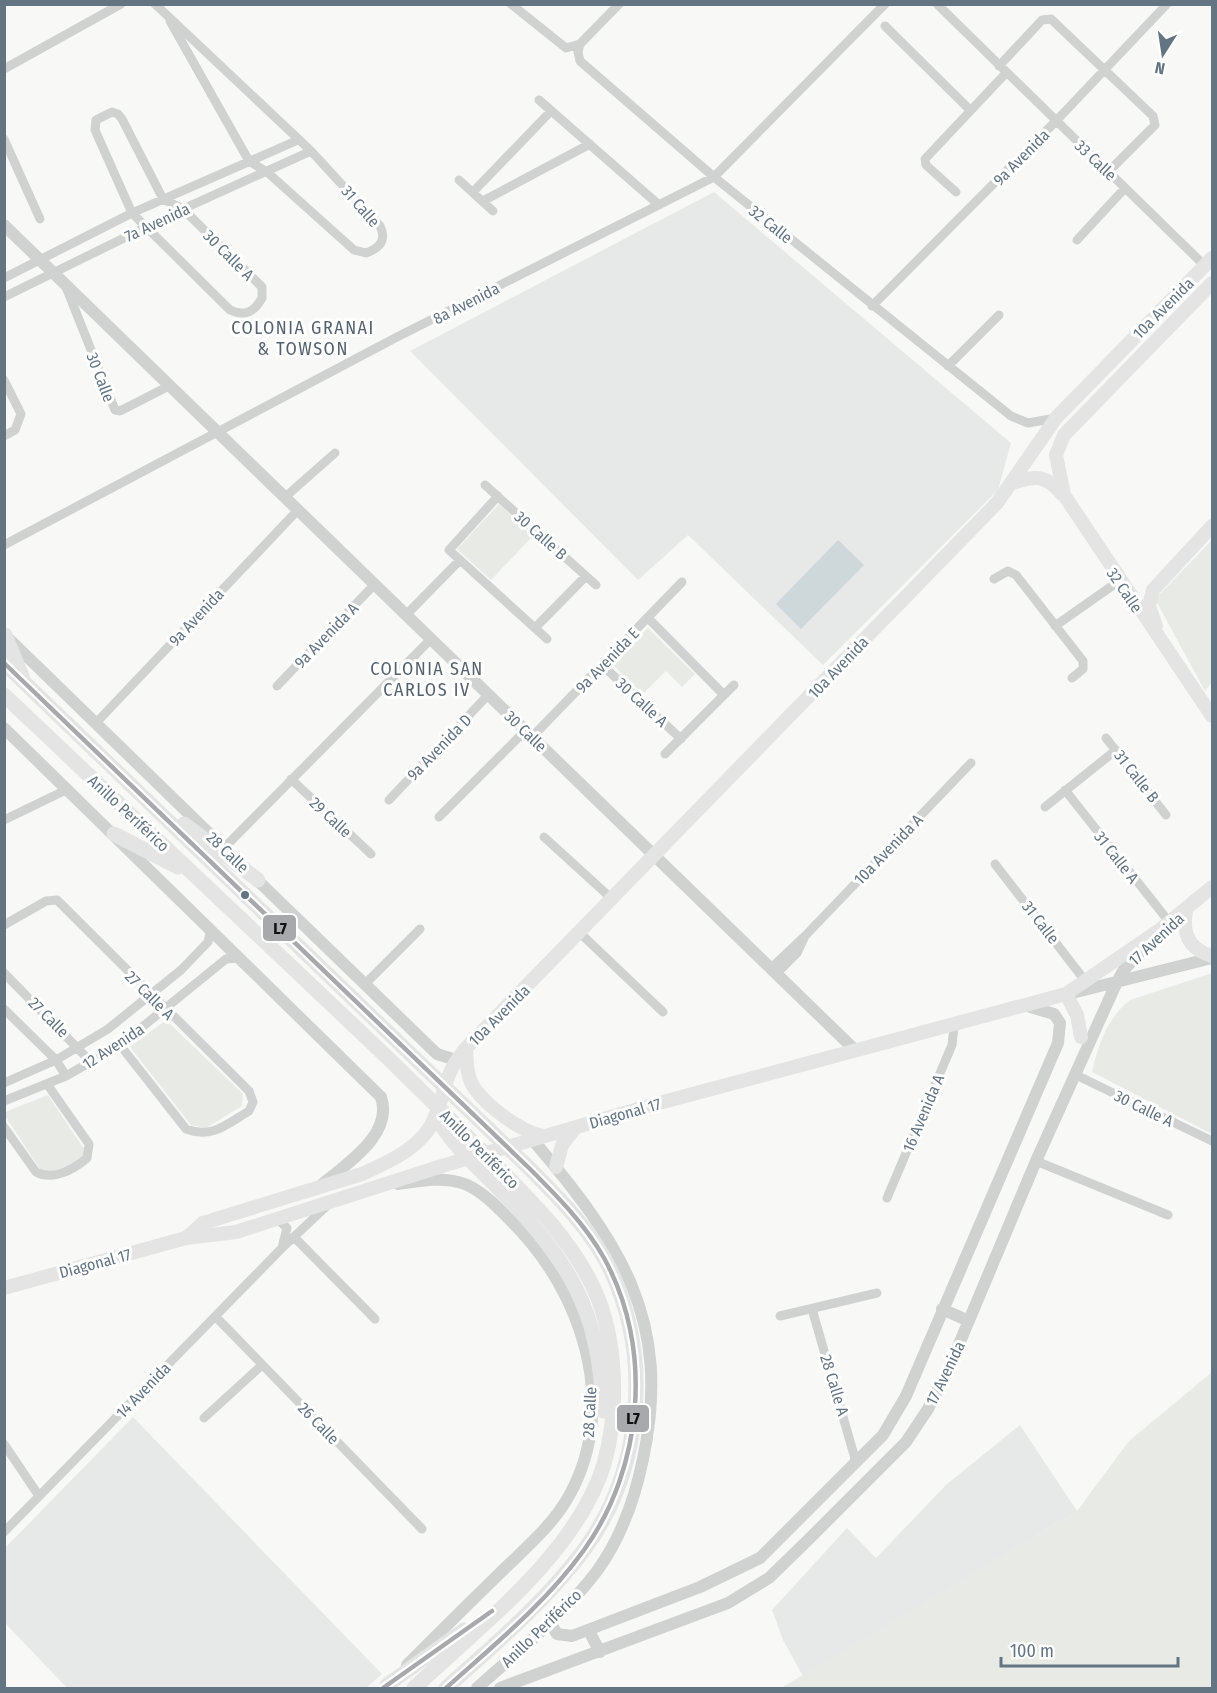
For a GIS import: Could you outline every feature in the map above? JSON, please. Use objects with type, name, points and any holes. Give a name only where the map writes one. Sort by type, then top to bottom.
[{"type":"highway","points":[[5,635],[26,684]]},
{"type":"highway","name":"Anillo Periférico","points":[[4,663],[575,1216],[610,1269],[624,1304],[636,1362],[635,1417],[627,1464],[611,1506],[585,1549],[558,1581],[446,1689]]},
{"type":"highway","name":"Anillo Periférico","points":[[4,695],[414,1082],[559,1232],[593,1287],[607,1320],[613,1365],[612,1412],[604,1462],[590,1500],[573,1531],[541,1567],[414,1689]]},
{"type":"highway","points":[[129,782],[258,880]]},
{"type":"highway","points":[[114,834],[194,874]]},
{"type":"highway","points":[[436,1115],[457,1147],[542,1236],[573,1281],[594,1333],[601,1370],[604,1462]]},
{"type":"highway","points":[[385,1687],[506,1601]]},
{"type":"main road","points":[[1180,316],[1206,274],[1209,262]]},
{"type":"main road","name":"10a Avenida","points":[[454,1063],[466,1048],[997,503],[1056,418],[1209,262]]},
{"type":"main road","name":"10a Avenida","points":[[1056,455],[1064,435],[1212,283]]},
{"type":"main road","name":"32 Calle","points":[[1056,455],[1064,495],[1119,581],[1212,716]]},
{"type":"main road","points":[[1013,483],[1042,477],[1051,480],[1064,495]]},
{"type":"main road","points":[[1168,652],[1152,615],[1149,598],[1159,581],[1212,526]]},
{"type":"main road","name":"17 Avenida","points":[[1166,926],[1212,887]]},
{"type":"main road","points":[[1186,911],[1187,938],[1197,949],[1212,957]]},
{"type":"main road","name":"Diagonal 17","points":[[4,1288],[186,1238],[236,1232],[533,1139],[1066,994],[1166,926]]},
{"type":"main road","points":[[1066,994],[1077,1015],[1081,1037]]},
{"type":"main road","points":[[466,1048],[467,1066],[475,1089],[533,1139]]},
{"type":"main road","name":"Diagonal 17","points":[[186,1238],[203,1223],[315,1190],[387,1163],[409,1149],[425,1134],[436,1115],[445,1081],[454,1063]]},
{"type":"main road","points":[[556,1167],[562,1145],[576,1127]]},
{"type":"street","points":[[4,69],[121,4]]},
{"type":"street","name":"31 Calle","points":[[155,4],[170,21],[311,151],[380,226],[383,241],[371,251],[354,250],[267,172],[249,161],[170,21]]},
{"type":"street","points":[[512,4],[562,47],[580,44],[619,4]]},
{"type":"street","name":"8a Avenida","points":[[4,545],[217,432],[714,177],[885,4]]},
{"type":"street","name":"33 Calle","points":[[937,4],[1108,172],[1209,262]]},
{"type":"street","name":"9a Avenida","points":[[872,306],[1056,121],[1167,4]]},
{"type":"street","points":[[956,192],[926,165],[925,159],[970,110],[1046,18],[1051,19],[1155,120],[1155,125],[1108,172]]},
{"type":"street","points":[[885,26],[970,110]]},
{"type":"street","name":"32 Calle","points":[[580,44],[578,52],[580,61],[714,177],[948,366],[1019,420],[1036,423],[1056,418]]},
{"type":"street","points":[[538,100],[659,205]]},
{"type":"street","points":[[473,192],[551,111]]},
{"type":"street","name":"30 Calle A","points":[[112,112],[118,114],[163,199],[183,209],[262,287],[262,298],[250,312],[242,314],[230,310],[132,213],[95,130],[96,120],[112,112]]},
{"type":"street","points":[[4,139],[40,219]]},
{"type":"street","name":"7a Avenida","points":[[4,278],[132,213],[298,140]]},
{"type":"street","points":[[483,201],[590,144]]},
{"type":"street","name":"7a Avenida","points":[[4,297],[145,227],[311,151]]},
{"type":"street","points":[[459,180],[493,211]]},
{"type":"street","points":[[1077,240],[1125,188]]},
{"type":"street","name":"30 Calle","points":[[4,225],[856,1051]]},
{"type":"street","name":"30 Calle","points":[[66,286],[115,410],[120,411],[169,386]]},
{"type":"street","points":[[948,366],[999,315]]},
{"type":"street","points":[[4,380],[21,414],[20,422],[15,430],[4,436]]},
{"type":"street","points":[[284,498],[335,453]]},
{"type":"street","name":"30 Calle B","points":[[486,485],[596,585]]},
{"type":"street","points":[[498,496],[449,550],[547,639]]},
{"type":"street","name":"9a Avenida","points":[[95,724],[297,510]]},
{"type":"street","points":[[406,615],[460,560]]},
{"type":"street","points":[[994,579],[1003,572],[1012,572],[1083,661],[1083,669],[1072,678]]},
{"type":"street","points":[[535,628],[586,576]]},
{"type":"street","points":[[1055,626],[1119,581]]},
{"type":"street","name":"9a Avenida E","points":[[439,817],[602,665],[682,582]]},
{"type":"street","name":"9a Avenida A","points":[[277,686],[374,585]]},
{"type":"street","points":[[648,618],[724,696]]},
{"type":"street","name":"28 Calle","points":[[5,635],[437,1054],[454,1063]]},
{"type":"street","points":[[224,848],[430,640]]},
{"type":"street","name":"30 Calle A","points":[[602,665],[681,739]]},
{"type":"street","points":[[665,754],[734,685]]},
{"type":"street","name":"9a Avenida D","points":[[389,800],[488,694]]},
{"type":"street","points":[[4,728],[242,958],[381,1097],[385,1109],[383,1122],[373,1138],[315,1190]]},
{"type":"street","name":"31 Calle B","points":[[1106,738],[1166,815]]},
{"type":"street","points":[[1045,807],[1116,750]]},
{"type":"street","name":"10a Avenida A","points":[[773,972],[797,953],[805,936],[971,763]]},
{"type":"street","name":"29 Calle","points":[[291,779],[371,854]]},
{"type":"street","points":[[4,820],[68,789]]},
{"type":"street","name":"31 Calle A","points":[[1065,790],[1166,926]]},
{"type":"street","points":[[544,837],[612,899]]},
{"type":"street","name":"31 Calle","points":[[994,864],[1086,982]]},
{"type":"street","name":"27 Calle A","points":[[4,925],[52,900],[62,904],[165,1011],[249,1091],[253,1102],[249,1111],[210,1133],[198,1134],[186,1129],[120,1044]]},
{"type":"street","name":"17 Avenida","points":[[500,1689],[728,1603],[769,1578],[906,1442],[928,1408],[969,1321],[1036,1161],[1116,984],[1123,971],[1166,926]]},
{"type":"street","name":"12 Avenida","points":[[4,1083],[56,1060],[108,1029],[204,947],[211,929]]},
{"type":"street","points":[[365,984],[420,929]]},
{"type":"street","points":[[580,933],[663,1012]]},
{"type":"street","name":"Diagonal 17","points":[[1066,994],[1116,984],[1212,957]]},
{"type":"street","name":"12 Avenida","points":[[4,1101],[66,1076],[91,1062],[165,1011],[226,959],[242,958]]},
{"type":"street","name":"27 Calle","points":[[4,973],[79,1046],[91,1062]]},
{"type":"street","points":[[1027,1006],[1054,1014],[1060,1023],[1058,1043]]},
{"type":"street","name":"27 Calle","points":[[4,1009],[56,1060],[66,1076]]},
{"type":"street","name":"16 Avenida A","points":[[886,1198],[952,1045],[954,1026]]},
{"type":"street","points":[[1058,1043],[1068,1034],[1081,1037],[1084,1042],[1083,1057]]},
{"type":"street","name":"17 Avenida","points":[[550,1622],[555,1632],[563,1637],[589,1631],[700,1587],[760,1558],[883,1435],[906,1396],[1058,1043]]},
{"type":"street","name":"30 Calle A","points":[[1076,1075],[1212,1141]]},
{"type":"street","points":[[4,1127],[36,1172],[50,1177],[81,1163],[89,1153],[89,1144],[47,1084]]},
{"type":"street","name":"Anillo Periférico","points":[[477,1689],[550,1622],[597,1570],[618,1538],[638,1480],[650,1425],[651,1393],[648,1346],[639,1300],[622,1262],[594,1215],[533,1139]]},
{"type":"street","points":[[1036,1161],[1168,1215]]},
{"type":"street","name":"28 Calle","points":[[385,1687],[559,1512],[578,1478],[584,1458],[590,1432],[592,1400],[586,1348],[579,1324],[558,1281],[533,1243],[478,1191],[464,1184],[446,1180],[389,1185]]},
{"type":"street","name":"14 Avenida","points":[[4,1532],[282,1248],[330,1203]]},
{"type":"street","points":[[277,1219],[287,1228],[282,1248]]},
{"type":"street","points":[[295,1238],[375,1319]]},
{"type":"street","points":[[780,1316],[878,1293]]},
{"type":"street","name":"28 Calle A","points":[[812,1309],[856,1462]]},
{"type":"street","points":[[942,1309],[969,1321]]},
{"type":"street","name":"26 Calle","points":[[216,1317],[422,1529]]},
{"type":"street","points":[[204,1418],[262,1365]]},
{"type":"street","points":[[4,1444],[39,1497]]},
{"type":"street","points":[[589,1631],[600,1652]]},
{"type":"shaded area","points":[[714,192],[1011,443],[998,490],[823,665],[688,535],[638,580],[410,351]]},
{"type":"shaded area","points":[[499,504],[533,536],[491,580],[457,549]]},
{"type":"shaded area","points":[[838,540],[864,565],[801,629],[776,604]]},
{"type":"shaded area","points":[[1212,540],[1212,682],[1205,691],[1155,599]]},
{"type":"shaded area","points":[[648,628],[695,674],[682,687],[666,671],[643,694],[612,664]]},
{"type":"shaded area","points":[[1212,973],[1212,1134],[1092,1072],[1097,1052],[1109,1024],[1130,1000]]},
{"type":"shaded area","points":[[166,1020],[243,1094],[242,1106],[206,1128],[191,1125],[130,1047]]},
{"type":"shaded area","points":[[48,1095],[88,1155],[87,1164],[54,1180],[46,1178],[5,1116],[5,1112]]},
{"type":"shaded area","points":[[1212,1372],[1212,1688],[781,1688],[1077,1511],[1129,1441]]},
{"type":"shaded area","points":[[133,1417],[382,1674],[366,1688],[67,1688],[5,1623],[5,1548]]},
{"type":"shaded area","points":[[1020,1425],[1077,1511],[803,1676],[783,1640],[772,1610],[847,1528],[876,1558],[946,1485]]},
{"type":"transit line","name":"L7","points":[[4,663],[550,1189],[579,1222],[596,1246],[620,1293],[630,1330],[635,1368],[635,1407],[629,1445],[619,1482],[604,1518],[584,1550],[553,1588],[519,1623],[446,1688]]},
{"type":"transit line","name":"L7","points":[[383,1688],[492,1611]]},
{"type":"district","name":"COLONIA GRANAI & TOWSON","points":[[303,338]]},
{"type":"district","name":"COLONIA SAN CARLOS IV","points":[[427,679]]}]
